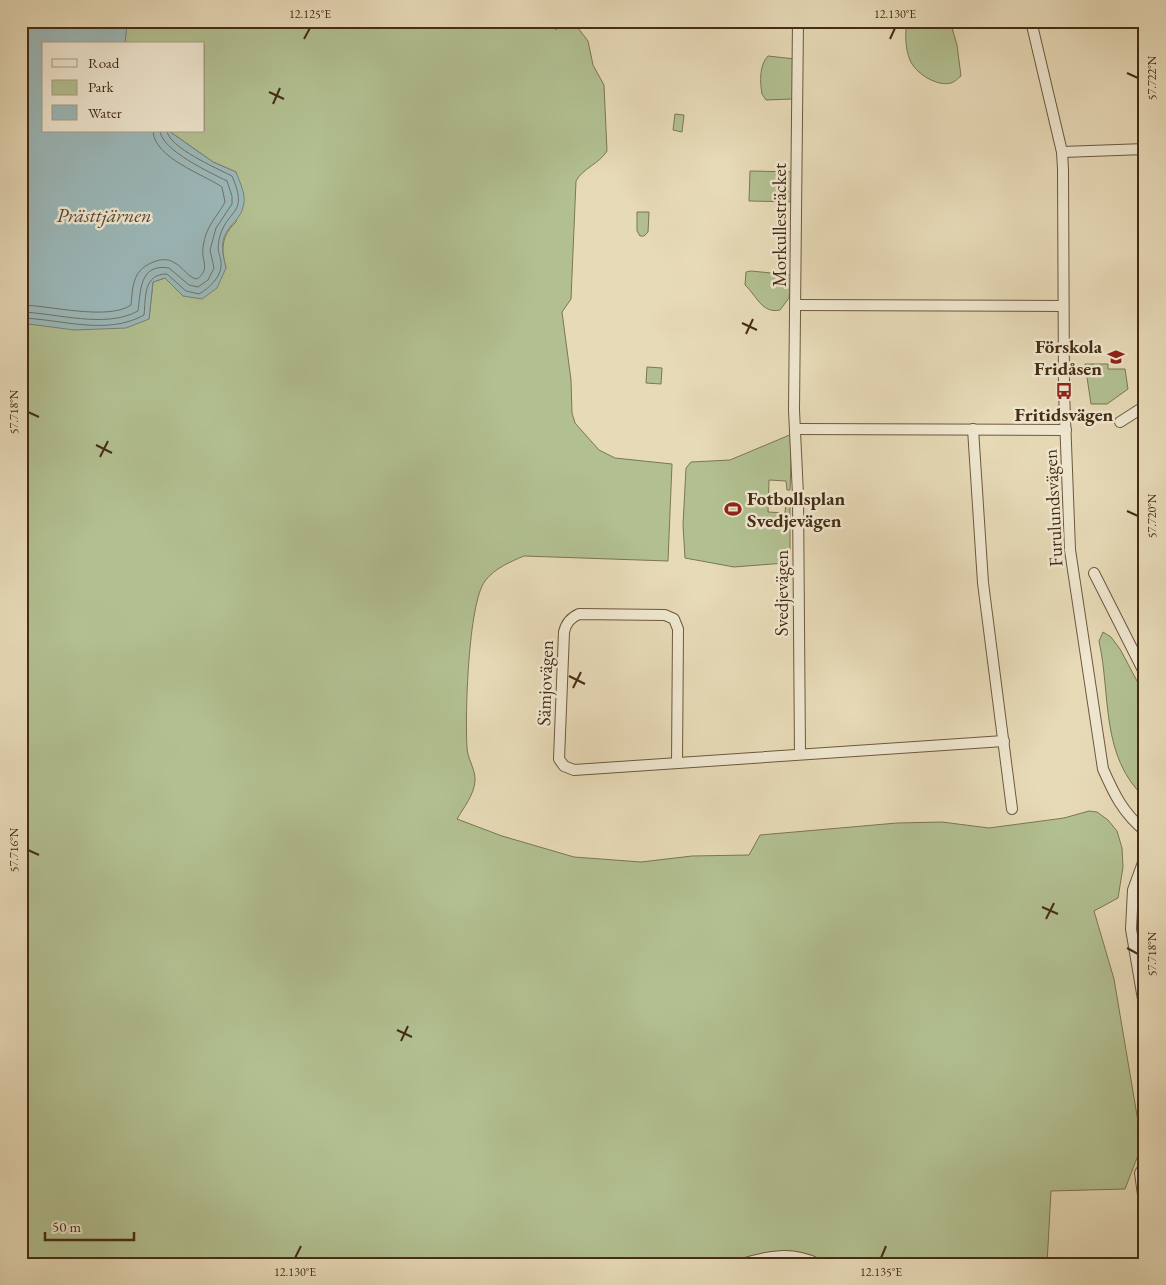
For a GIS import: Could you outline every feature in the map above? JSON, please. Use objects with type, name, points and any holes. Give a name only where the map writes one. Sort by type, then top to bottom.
[{"type":"street","name":"Morkullesträcket","points":[[796,429],[798,21]]},
{"type":"street","name":"Furulundsvägen","points":[[1031,21],[1062,152],[1063,306],[1070,550],[1103,769],[1116,799],[1128,817],[1145,831]]},
{"type":"street","points":[[1062,152],[1145,149]]},
{"type":"street","points":[[796,305],[1063,306]]},
{"type":"street","points":[[1120,422],[1145,406]]},
{"type":"street","points":[[796,429],[1066,430]]},
{"type":"street","name":"Svedjevägen","points":[[796,429],[800,754]]},
{"type":"street","points":[[973,429],[983,583],[1012,809]]},
{"type":"street","points":[[1094,573],[1145,674]]},
{"type":"street","name":"Sämjovägen","points":[[677,763],[678,629],[674,619],[665,615],[579,614],[573,617],[565,626],[564,632],[561,763],[574,770],[1004,741]]},
{"type":"street","points":[[1145,857],[1132,890],[1131,929],[1145,1011]]},
{"type":"street","points":[[1145,1165],[1140,1173],[1145,1209]]},
{"type":"street","points":[[742,1264],[772,1255],[805,1258],[818,1264]]},
{"type":"green space","points":[[126,21],[556,21],[556,30],[558,26],[567,21],[575,24],[588,41],[593,65],[604,85],[607,151],[576,181],[571,299],[562,312],[571,380],[572,413],[575,423],[599,450],[615,458],[672,464],[668,561],[524,556],[508,563],[489,576],[479,593],[475,612],[471,635],[467,687],[467,747],[475,781],[471,796],[457,819],[502,836],[574,857],[641,862],[692,856],[749,855],[760,835],[897,823],[942,822],[989,828],[1064,818],[1089,811],[1097,812],[1108,820],[1117,831],[1122,848],[1123,867],[1118,898],[1094,911],[1114,979],[1142,1145],[1125,1189],[1051,1191],[1047,1264],[21,1264],[21,323],[149,319],[153,282],[165,278],[183,296],[226,268],[223,255],[225,238],[227,232],[236,222],[236,172],[213,162],[170,132],[205,132],[205,42],[125,42]]},
{"type":"green space","points":[[907,21],[950,21],[957,45],[961,76],[951,83],[945,84],[927,78],[917,70],[910,60],[907,51]]},
{"type":"green space","points":[[768,56],[795,59],[795,90],[792,99],[766,100],[762,94],[762,69]]},
{"type":"green space","points":[[675,114],[684,115],[682,132],[673,130]]},
{"type":"green space","points":[[750,171],[796,172],[796,202],[749,201]]},
{"type":"green space","points":[[637,212],[649,212],[648,232],[644,236],[640,236],[637,231]]},
{"type":"green space","points":[[746,272],[791,275],[789,298],[780,310],[774,311],[764,307],[745,285]]},
{"type":"green space","points":[[1085,364],[1108,364],[1108,369],[1125,369],[1128,389],[1107,404],[1091,404]]},
{"type":"green space","points":[[647,367],[662,368],[661,384],[646,383]]},
{"type":"green space","points":[[792,434],[790,490],[787,490],[786,481],[769,480],[768,512],[785,513],[786,502],[790,503],[790,549],[785,563],[734,567],[685,558],[683,525],[686,468],[691,462],[730,460]]},
{"type":"green space","points":[[1103,632],[1111,637],[1120,649],[1145,696],[1145,798],[1131,781],[1121,763],[1114,744],[1099,641]]},
{"type":"water","name":"Prästtjärnen","points":[[21,21],[126,21],[125,42],[42,42],[42,132],[170,132],[213,162],[236,172],[244,194],[244,203],[241,214],[223,239],[222,249],[226,268],[217,288],[202,299],[183,296],[165,278],[153,282],[149,319],[126,328],[74,330],[21,323]]},
{"type":"place","name":"Förskola Fridåsen","points":[[1116,357]]},
{"type":"place","name":"Fritidsvägen","points":[[1064,391]]},
{"type":"place","name":"Fotbollsplan Svedjevägen","points":[[733,509]]}]
